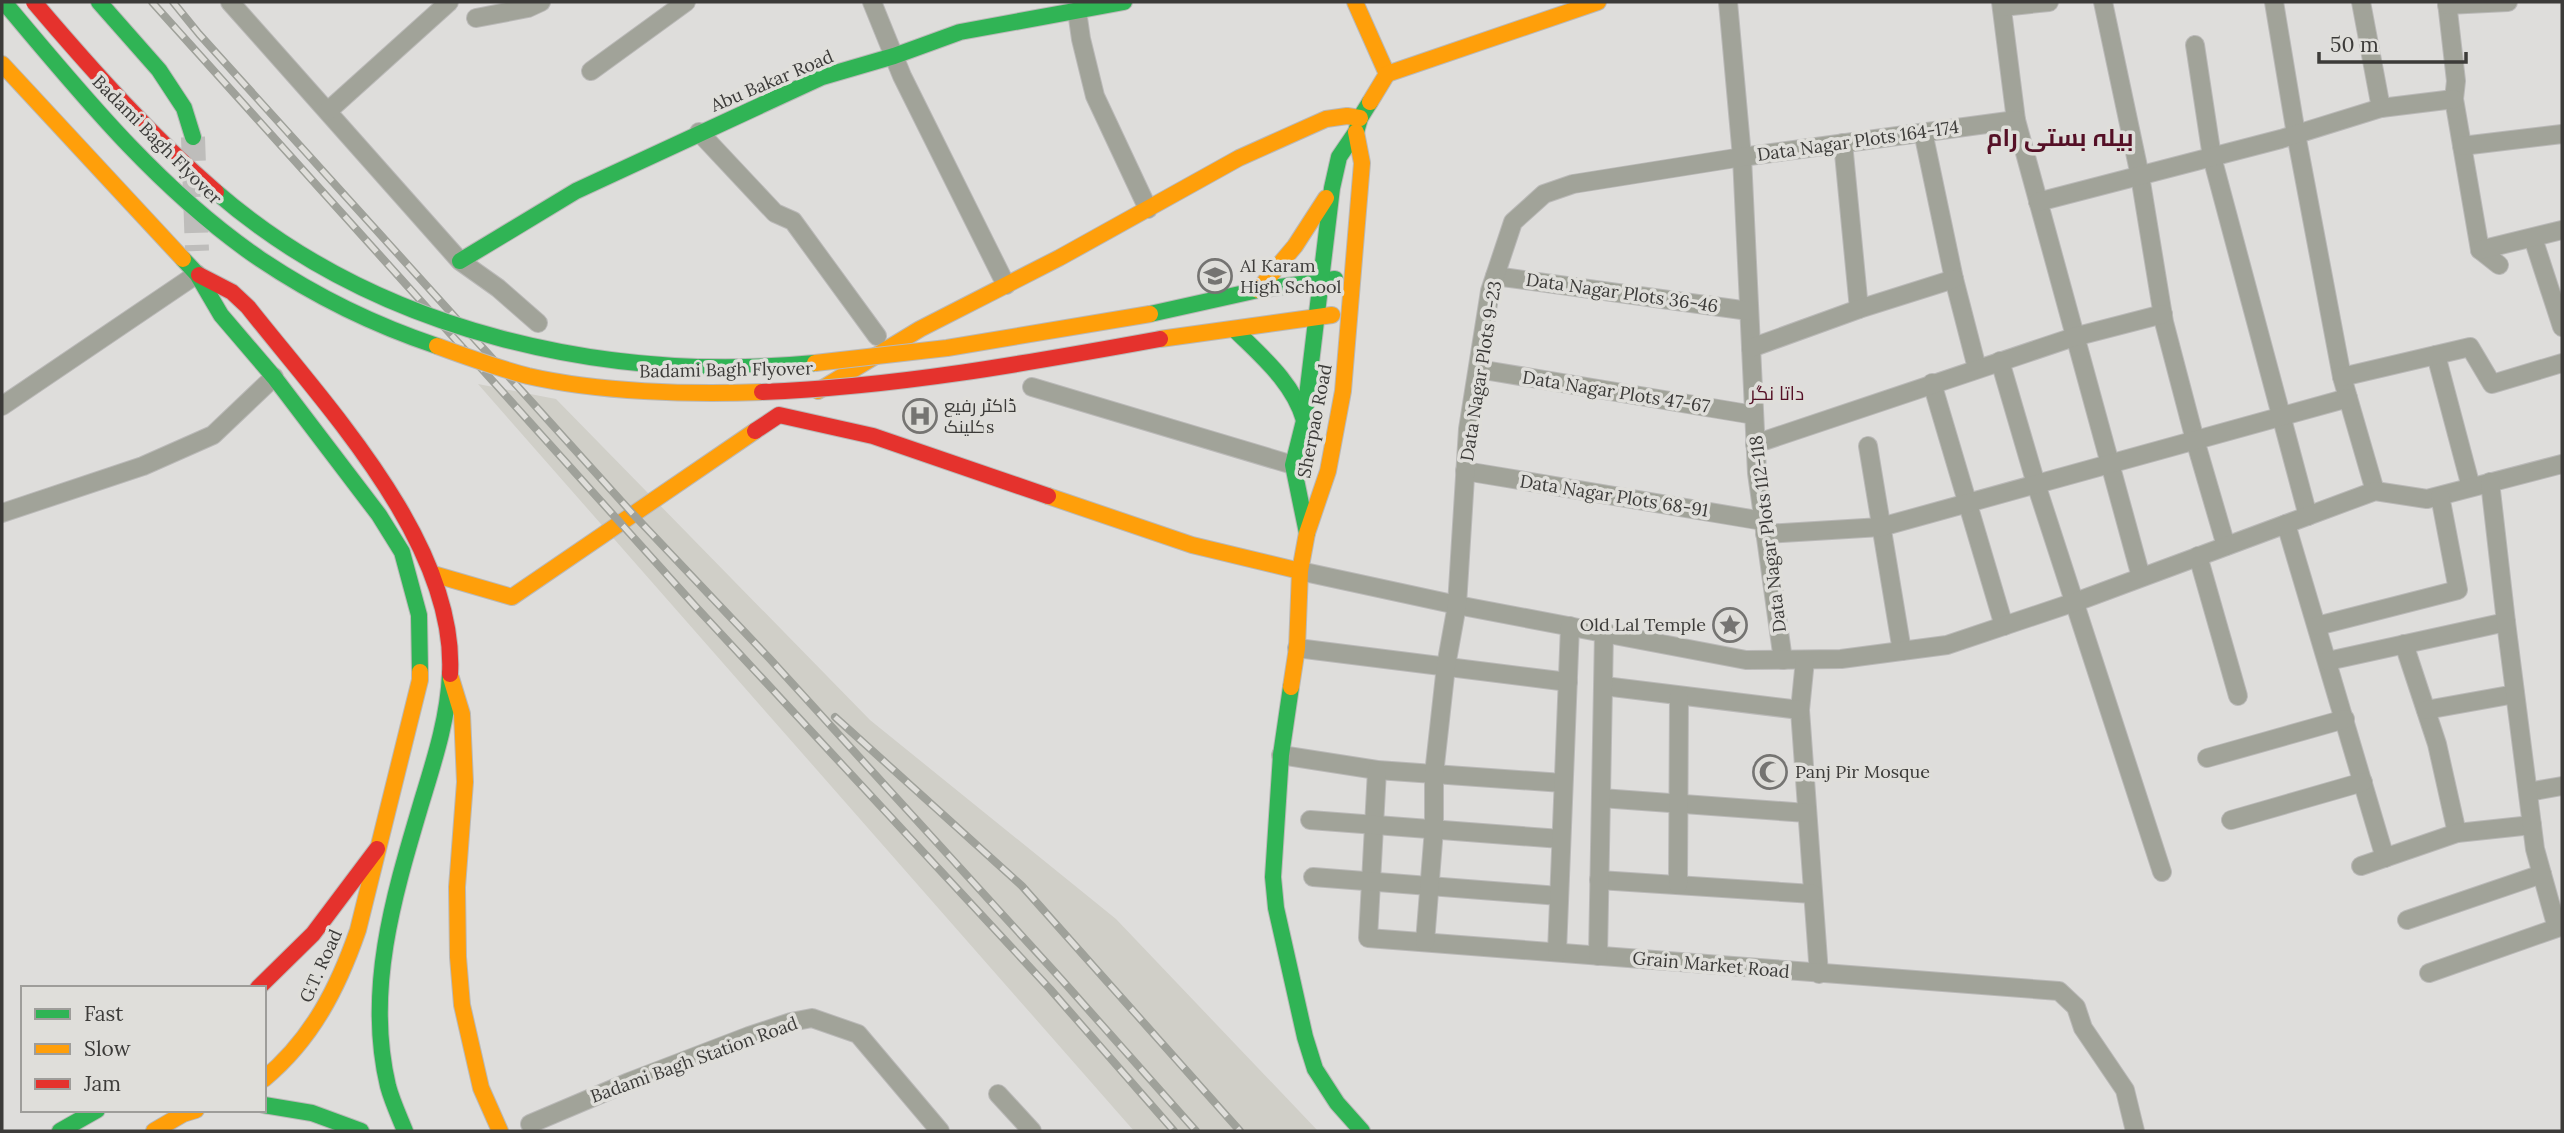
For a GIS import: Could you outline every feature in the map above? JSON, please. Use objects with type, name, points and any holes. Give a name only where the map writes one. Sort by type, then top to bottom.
[{"type":"main road","name":"Badami Bagh Flyover","points":[[4,2],[106,119],[182,196],[236,242],[344,309],[403,336],[523,375],[632,390],[773,392],[883,383],[1010,366],[1160,339],[1350,313]]},
{"type":"main road","name":"Badami Bagh Flyover","points":[[34,2],[118,98],[170,150],[225,200],[277,238],[383,298],[465,328],[536,348],[606,360],[692,366],[765,366],[838,361],[972,344],[1150,314],[1258,290],[1353,276]]},
{"type":"main road","points":[[99,2],[159,70],[184,108],[193,137]]},
{"type":"main road","name":"Abu Bakar Road","points":[[460,261],[576,191],[822,77],[894,57],[960,32],[1124,2]]},
{"type":"main road","points":[[1354,2],[1387,74]]},
{"type":"main road","points":[[1258,290],[1304,236],[1332,188],[1339,157],[1387,74],[1598,2]]},
{"type":"main road","points":[[2,64],[197,274],[237,296],[322,397],[400,507],[433,574],[448,628],[451,678],[447,717],[381,957],[378,1004],[379,1040],[390,1098],[405,1131]]},
{"type":"main road","points":[[433,574],[512,597],[779,415],[920,329],[1239,158],[1326,119],[1347,116],[1358,125]]},
{"type":"main road","name":"Sherpao Road","points":[[1358,125],[1362,163],[1343,391],[1328,471],[1307,533],[1300,571],[1297,648],[1281,755],[1273,877],[1279,921],[1305,1037],[1315,1069],[1337,1103],[1362,1131]]},
{"type":"main road","name":"Sherpao Road","points":[[1307,533],[1293,465],[1304,421],[1332,188]]},
{"type":"main road","points":[[197,251],[197,274]]},
{"type":"main road","name":"G.T. Road","points":[[197,274],[220,315],[274,377],[379,515],[402,552],[415,594],[421,646],[420,680],[358,930],[345,969],[330,1002],[305,1039],[266,1078]]},
{"type":"main road","points":[[1234,329],[1272,367],[1298,400],[1304,421]]},
{"type":"main road","points":[[779,415],[873,436],[1192,545],[1300,571]]},
{"type":"main road","points":[[451,678],[462,714],[466,782],[457,887],[462,1005],[481,1088],[500,1131]]},
{"type":"main road","points":[[260,986],[313,934],[377,849]]},
{"type":"main road","points":[[266,1105],[312,1114],[361,1131]]},
{"type":"main road","points":[[60,1131],[93,1112]]},
{"type":"main road","points":[[154,1131],[190,1112]]},
{"type":"street","points":[[232,2],[460,261],[498,288],[538,323]]},
{"type":"street","points":[[328,111],[449,2]]},
{"type":"street","points":[[476,19],[528,8],[541,2]]},
{"type":"street","points":[[872,2],[894,57],[1006,285]]},
{"type":"street","name":"Data Nagar Plots 112-118","points":[[1728,2],[1742,157],[1756,473],[1783,660]]},
{"type":"street","points":[[2049,2],[2001,4],[2016,120],[2141,577]]},
{"type":"street","points":[[2104,2],[2140,176],[2163,314],[2194,440],[2226,545]]},
{"type":"street","points":[[2274,2],[2342,377],[2375,491]]},
{"type":"street","points":[[2361,2],[2381,108]]},
{"type":"street","points":[[2499,265],[2480,250],[2454,99],[2456,82],[2447,3],[2508,2]]},
{"type":"street","points":[[591,71],[682,3]]},
{"type":"street","points":[[1077,11],[1095,96],[1147,209]]},
{"type":"street","points":[[2194,45],[2212,157],[2308,516]]},
{"type":"street","points":[[2038,202],[2296,134],[2381,108],[2454,99]]},
{"type":"street","name":"Data Nagar Plots 164-174","points":[[1513,222],[1544,194],[1573,184],[1742,157],[2016,120]]},
{"type":"street","points":[[699,132],[775,213],[793,221],[877,336]]},
{"type":"street","points":[[1923,132],[1954,279],[1977,368]]},
{"type":"street","points":[[2462,146],[2562,134]]},
{"type":"street","points":[[1843,143],[1858,309]]},
{"type":"street","name":"Data Nagar Plots 9-23","points":[[1425,942],[1434,829],[1434,774],[1446,666],[1457,605],[1468,429],[1490,291],[1513,222]]},
{"type":"street","points":[[2480,250],[2562,230]]},
{"type":"street","points":[[2533,238],[2562,327]]},
{"type":"street","points":[[2,406],[197,274]]},
{"type":"street","name":"Data Nagar Plots 36-46","points":[[1495,276],[1749,311]]},
{"type":"street","points":[[1751,348],[1858,309],[1954,279]]},
{"type":"street","points":[[1755,444],[2074,337],[2163,314]]},
{"type":"street","points":[[2342,377],[2470,347],[2492,384],[2562,363]]},
{"type":"street","points":[[2436,355],[2471,487]]},
{"type":"street","points":[[2000,361],[2036,484],[2162,872]]},
{"type":"street","name":"Data Nagar Plots 47-67","points":[[1478,369],[1754,415]]},
{"type":"street","points":[[2,513],[143,466],[212,435],[274,377]]},
{"type":"street","points":[[1933,383],[2004,626]]},
{"type":"street","points":[[1032,387],[1293,465]]},
{"type":"street","name":"Data Nagar Plots 68-91","points":[[1465,471],[1764,528],[1881,527],[2348,398]]},
{"type":"street","points":[[1868,446],[1902,651]]},
{"type":"street","points":[[1300,571],[1457,605],[1746,660],[1841,659],[1947,645],[2074,602],[2375,491],[2427,499],[2562,464]]},
{"type":"street","points":[[2429,973],[2557,928],[2532,825],[2490,482]]},
{"type":"street","points":[[2317,626],[2458,590],[2440,496]]},
{"type":"street","points":[[2286,524],[2385,858]]},
{"type":"street","points":[[2198,556],[2238,696]]},
{"type":"street","points":[[2328,661],[2506,622]]},
{"type":"street","points":[[1557,952],[1570,626]]},
{"type":"street","points":[[1598,956],[1604,633]]},
{"type":"street","points":[[2404,644],[2437,744],[2457,833]]},
{"type":"street","points":[[1297,648],[1567,682]]},
{"type":"street","points":[[1805,660],[1800,710],[1819,974]]},
{"type":"street","points":[[1604,687],[1800,710]]},
{"type":"street","points":[[2426,710],[2515,694]]},
{"type":"street","points":[[1678,885],[1679,697]]},
{"type":"street","points":[[2207,758],[2345,719]]},
{"type":"street","points":[[1281,755],[1377,770],[1563,783]]},
{"type":"street","name":"Grain Market Road","points":[[1377,770],[1368,938],[2059,991],[2076,1007],[2083,1028],[2125,1090],[2135,1131]]},
{"type":"street","points":[[2231,820],[2363,782]]},
{"type":"street","points":[[2528,792],[2562,786]]},
{"type":"street","points":[[1601,798],[1807,813]]},
{"type":"street","points":[[1310,820],[1561,839]]},
{"type":"street","points":[[2361,866],[2457,833],[2532,825]]},
{"type":"street","points":[[2407,920],[2542,874]]},
{"type":"street","points":[[1313,877],[1559,896]]},
{"type":"street","points":[[1600,880],[1813,894]]},
{"type":"street","name":"Badami Bagh Station Road","points":[[530,1124],[749,1036],[812,1018],[858,1034],[940,1131]]},
{"type":"street","points":[[998,1094],[1032,1131]]},
{"type":"shaded area","points":[[478,384],[556,399],[870,720],[1116,919],[1318,1131],[1134,1131]]},
{"type":"tunnel","points":[[193,137],[197,251]]},
{"type":"railway","points":[[152,2],[696,607],[1050,989],[1174,1131]]},
{"type":"railway","points":[[173,2],[632,513],[770,659],[1196,1131]]},
{"type":"railway","points":[[835,717],[1022,886],[1240,1131]]},
{"type":"traffic: fast","points":[[4,2],[123,140],[223,232],[260,259],[324,297],[391,329],[437,346]]},
{"type":"traffic: fast","points":[[99,2],[159,70],[184,108],[193,137]]},
{"type":"traffic: fast","points":[[460,261],[576,191],[822,77],[894,56],[960,32],[1124,2]]},
{"type":"traffic: fast","points":[[1307,533],[1293,465],[1304,421],[1332,188],[1339,157],[1356,132],[1360,118],[1370,102]]},
{"type":"traffic: fast","points":[[216,192],[280,240],[348,281],[421,313],[498,337],[576,355],[656,364],[736,367],[815,363]]},
{"type":"traffic: fast","points":[[183,259],[197,274],[221,315],[274,377],[379,515],[402,552],[419,615],[420,672]]},
{"type":"traffic: fast","points":[[1150,314],[1258,290],[1335,279]]},
{"type":"traffic: fast","points":[[1234,329],[1284,382],[1304,420]]},
{"type":"traffic: fast","points":[[405,1131],[388,1086],[382,1050],[381,979],[401,873],[443,724],[450,674]]},
{"type":"traffic: fast","points":[[1291,687],[1281,755],[1273,877],[1276,908],[1305,1037],[1315,1069],[1337,1103],[1362,1131]]},
{"type":"traffic: fast","points":[[266,1105],[312,1113],[361,1131]]},
{"type":"traffic: fast","points":[[60,1131],[93,1112]]},
{"type":"traffic: slow","points":[[1355,2],[1387,74],[1370,102]]},
{"type":"traffic: slow","points":[[1387,74],[1598,2]]},
{"type":"traffic: slow","points":[[2,64],[183,259]]},
{"type":"traffic: slow","points":[[818,391],[920,329],[1059,258],[1239,158],[1326,119],[1347,116],[1360,118]]},
{"type":"traffic: slow","points":[[1291,687],[1297,648],[1300,571],[1307,533],[1328,471],[1343,391],[1362,163],[1356,132]]},
{"type":"traffic: slow","points":[[1258,290],[1295,246],[1326,198]]},
{"type":"traffic: slow","points":[[815,363],[947,348],[1150,314]]},
{"type":"traffic: slow","points":[[1160,339],[1332,315]]},
{"type":"traffic: slow","points":[[437,346],[528,376],[584,386],[675,392],[762,392]]},
{"type":"traffic: slow","points":[[433,574],[512,597],[755,431]]},
{"type":"traffic: slow","points":[[1048,496],[1192,545],[1300,571]]},
{"type":"traffic: slow","points":[[266,1077],[296,1047],[322,1011],[342,972],[358,930],[420,672]]},
{"type":"traffic: slow","points":[[451,678],[462,714],[465,782],[457,887],[462,1005],[481,1088],[500,1131]]},
{"type":"traffic: slow","points":[[154,1131],[190,1112]]},
{"type":"traffic: jam","points":[[34,2],[121,100],[216,192]]},
{"type":"traffic: jam","points":[[199,275],[232,292],[248,307],[348,432],[380,478],[409,526],[432,575],[446,625],[450,674]]},
{"type":"traffic: jam","points":[[762,392],[912,379],[1160,339]]},
{"type":"traffic: jam","points":[[755,431],[779,415],[873,436],[1048,496]]},
{"type":"traffic: jam","points":[[260,986],[313,934],[377,849]]},
{"type":"place","name":"Al Karam High School","points":[[1215,276]]},
{"type":"place","name":"ڈاکٹر رفیع کلینکs","points":[[920,416]]},
{"type":"place","name":"Old Lal Temple","points":[[1730,625]]},
{"type":"place","name":"Panj Pir Mosque","points":[[1770,772]]},
{"type":"district","name":"بیلہ بستی رام","points":[[2060,138]]},
{"type":"district","name":"داتا نگر","points":[[1777,393]]}]
